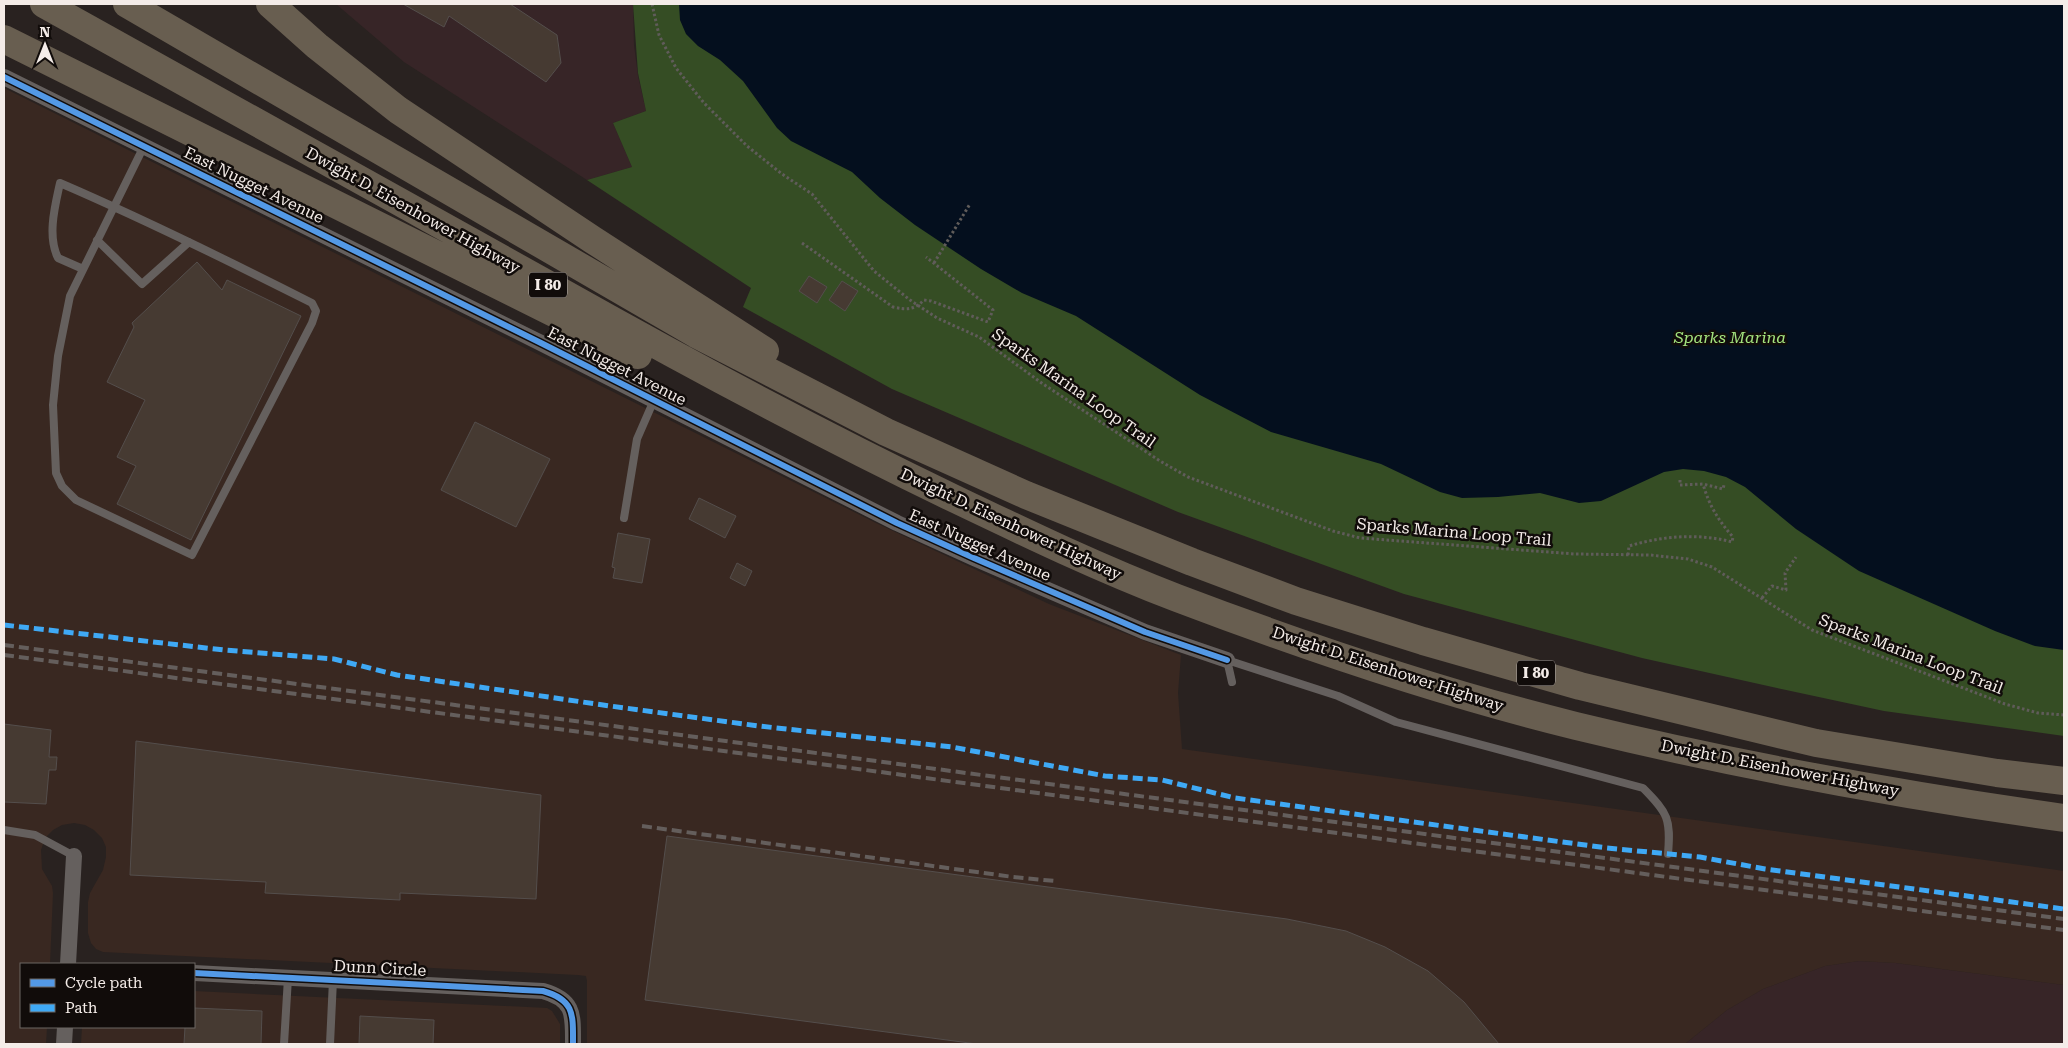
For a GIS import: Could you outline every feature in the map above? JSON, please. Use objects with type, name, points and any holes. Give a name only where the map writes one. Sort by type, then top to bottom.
[{"type":"highway","name":"Dwight D. Eisenhower Highway","points":[[44,4],[730,386],[878,462],[1061,550],[1173,597],[1298,643],[1472,698],[1574,725],[1776,771],[1979,806],[2064,818]]},
{"type":"highway","name":"Dwight D. Eisenhower Highway","points":[[127,4],[696,334],[886,432],[1026,495],[1192,562],[1296,600],[1423,641],[1580,686],[1816,742],[1922,762],[2064,781]]},
{"type":"highway","points":[[270,4],[336,62],[398,110],[750,343],[803,373],[978,458],[1026,495]]},
{"type":"highway","points":[[4,39],[712,391],[843,460],[972,521],[1061,550]]},
{"type":"street","name":"East Nugget Avenue","points":[[4,76],[881,515],[974,558],[1145,632],[1227,660]]},
{"type":"street","points":[[68,963],[74,856]]},
{"type":"street","name":"Dunn Circle","points":[[195,973],[543,991],[564,999],[571,1012],[573,1044]]},
{"type":"street","points":[[64,1044],[65,1028]]},
{"type":"lane","points":[[83,269],[58,258],[54,249],[56,203],[60,183],[114,206],[190,242],[312,303],[316,311],[312,323],[192,555],[76,500],[62,486],[56,473],[53,404],[58,356],[70,296],[114,206],[144,146]]},
{"type":"lane","points":[[98,240],[142,284],[190,242]]},
{"type":"lane","points":[[624,518],[637,440],[654,400]]},
{"type":"lane","points":[[1227,660],[1232,682]]},
{"type":"lane","points":[[1227,660],[1338,696],[1396,722],[1644,788],[1662,807],[1670,830],[1668,854]]},
{"type":"lane","points":[[4,830],[35,834],[74,856]]},
{"type":"lane","points":[[284,1044],[288,978]]},
{"type":"lane","points":[[330,1044],[333,980]]},
{"type":"path","points":[[934,263],[970,204]]},
{"type":"path","points":[[802,244],[893,307],[908,310],[918,306],[924,300],[931,301],[988,322],[993,310],[926,257]]},
{"type":"path","points":[[1680,480],[1680,485],[1703,484],[1723,490],[1724,485]]},
{"type":"path","points":[[1628,555],[1629,546],[1689,536],[1732,542],[1733,537],[1718,520],[1708,502],[1703,484]]},
{"type":"path","points":[[1762,598],[1772,586],[1786,590],[1785,573],[1796,557]]},
{"type":"shaded area","points":[[336,4],[633,4],[634,45],[638,76],[646,111],[613,123],[632,167],[587,180],[404,62]]},
{"type":"shaded area","points":[[4,88],[876,523],[1049,604],[1181,655],[1178,693],[1182,749],[2064,871],[2064,985],[1896,963],[1859,961],[1825,966],[1763,989],[1727,1010],[1685,1044],[587,1044],[586,976],[103,952],[96,949],[91,943],[88,933],[88,902],[90,893],[103,870],[106,847],[102,838],[94,830],[85,825],[74,823],[62,825],[53,830],[45,838],[41,850],[42,869],[52,886],[53,893],[50,963],[20,963],[20,1028],[47,1028],[46,1044],[4,1044]]},
{"type":"shaded area","points":[[1859,961],[1896,963],[2064,985],[2064,1044],[1685,1044],[1727,1010],[1763,989],[1825,966]]},
{"type":"shaded area","points":[[195,991],[547,1008],[552,1011],[560,1024],[560,1044],[81,1044],[82,1028],[195,1028]]},
{"type":"green space","name":"Sparks Marina","points":[[633,4],[2064,4],[2064,736],[1884,711],[1777,688],[1642,658],[1404,594],[1178,512],[892,389],[743,307],[751,288],[587,180],[632,167],[613,123],[646,111],[638,73]]},
{"type":"water","name":"Sparks Marina","points":[[679,4],[2064,4],[2064,650],[2035,646],[1995,631],[1859,571],[1796,529],[1745,487],[1726,477],[1704,471],[1683,469],[1664,472],[1601,501],[1579,503],[1540,493],[1462,498],[1440,492],[1381,464],[1271,432],[1200,395],[1076,316],[1022,293],[981,269],[915,225],[880,198],[852,172],[791,141],[777,128],[743,81],[720,60],[698,46],[686,34],[680,20]]},
{"type":"building","points":[[403,4],[510,4],[557,35],[561,63],[546,82],[449,16],[444,27]]},
{"type":"building","points":[[197,262],[222,290],[227,280],[301,316],[191,540],[117,504],[136,466],[117,457],[145,400],[107,382],[134,327],[132,323]]},
{"type":"building","points":[[809,276],[827,287],[817,303],[799,291]]},
{"type":"building","points":[[842,281],[858,291],[845,311],[829,300]]},
{"type":"building","points":[[475,422],[550,459],[516,527],[441,490]]},
{"type":"building","points":[[699,498],[736,516],[725,538],[689,519]]},
{"type":"building","points":[[618,533],[650,539],[642,583],[613,578],[615,568],[612,567]]},
{"type":"building","points":[[737,563],[752,571],[745,586],[730,578]]},
{"type":"building","points":[[4,724],[51,730],[49,757],[57,757],[56,770],[49,770],[46,804],[4,802]]},
{"type":"building","points":[[136,741],[541,795],[536,899],[400,893],[400,900],[265,893],[266,882],[130,875]]},
{"type":"building","points":[[667,836],[1287,919],[1346,931],[1385,947],[1428,971],[1464,1002],[1499,1044],[977,1044],[645,1000]]},
{"type":"building","points":[[195,1008],[262,1011],[261,1044],[184,1044],[185,1028],[195,1028]]},
{"type":"building","points":[[360,1016],[434,1020],[433,1044],[359,1044]]},
{"type":"railway","points":[[4,645],[2064,919]]},
{"type":"railway","points":[[4,655],[2064,930]]},
{"type":"railway","points":[[642,826],[1013,877],[1055,881]]},
{"type":"marked path","points":[[4,625],[224,650],[334,659],[397,675],[610,706],[759,726],[952,747],[1105,776],[1162,780],[1235,798],[1607,848],[1700,857],[1765,869],[2064,909]]},
{"type":"cycle path","points":[[4,77],[541,343],[897,523],[1145,632],[1227,660]]},
{"type":"cycle path","points":[[195,973],[543,991],[561,999],[567,1004],[572,1017],[573,1044]]}]
